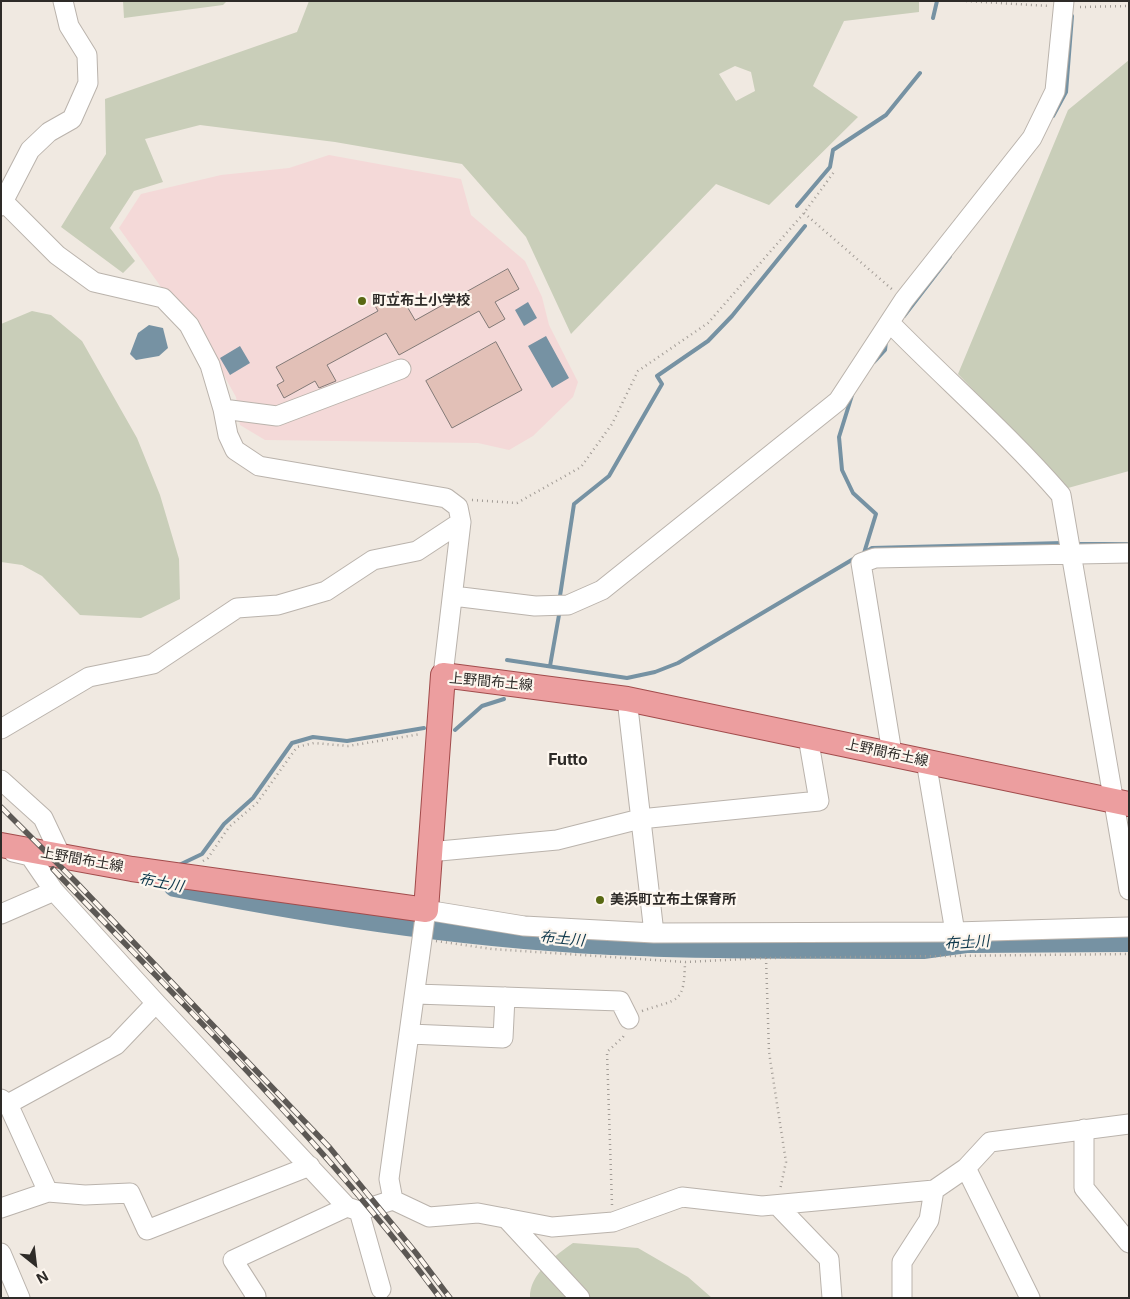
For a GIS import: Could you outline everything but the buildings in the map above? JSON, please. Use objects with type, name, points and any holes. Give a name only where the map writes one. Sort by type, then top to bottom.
[{"type":"main road","name":"上野間布土線","points":[[1,845],[179,876],[425,915],[444,675],[627,699],[1121,802]]},
{"type":"street","points":[[63,1],[69,26],[87,55],[88,83],[72,119],[49,132],[30,150],[3,204],[57,254],[94,282],[162,298],[189,325],[210,365],[228,434],[235,450],[259,466],[446,498],[459,514],[454,596],[444,675]]},
{"type":"street","points":[[454,596],[535,606],[568,604],[602,590],[838,401],[904,300],[1032,138],[1055,91],[1064,1]]},
{"type":"street","points":[[890,323],[947,382],[1025,454],[1061,496],[1069,555],[1121,802],[1129,890]]},
{"type":"street","points":[[223,409],[277,416],[401,369]]},
{"type":"street","points":[[1,729],[89,677],[153,664],[237,608],[278,606],[326,591],[374,560],[416,551],[459,514]]},
{"type":"street","points":[[892,753],[861,563],[874,558],[1129,553]]},
{"type":"street","points":[[627,699],[654,933]]},
{"type":"street","points":[[429,852],[557,840],[640,819],[819,801],[808,737]]},
{"type":"street","points":[[926,761],[955,932]]},
{"type":"street","points":[[1,780],[43,818],[61,856]]},
{"type":"street","points":[[1,849],[33,862],[54,891],[156,1003],[353,1209],[381,1289]]},
{"type":"street","points":[[1,914],[54,891]]},
{"type":"street","points":[[393,1200],[389,1180],[424,939],[425,915],[524,926],[654,933],[955,932],[1129,927]]},
{"type":"street","points":[[416,994],[620,1001],[629,1019]]},
{"type":"street","points":[[410,1034],[503,1038],[505,997]]},
{"type":"street","points":[[48,1192],[4,1102],[116,1045],[156,1003]]},
{"type":"street","points":[[254,1298],[256,1296],[233,1260],[353,1209],[393,1200],[429,1217],[478,1213],[552,1227],[613,1222],[682,1197],[762,1206],[934,1190],[966,1168],[990,1142],[1084,1128],[1129,1124]]},
{"type":"street","points":[[1084,1128],[1084,1188],[1129,1243]]},
{"type":"street","points":[[1,1208],[48,1192],[85,1195],[130,1194],[147,1230],[310,1166]]},
{"type":"street","points":[[966,1168],[1030,1298]]},
{"type":"street","points":[[902,1298],[902,1262],[929,1220],[934,1190]]},
{"type":"street","points":[[777,1205],[829,1259],[832,1298]]},
{"type":"street","points":[[506,1218],[580,1298]]},
{"type":"street","points":[[1,1253],[20,1298]]},
{"type":"path","points":[[459,514],[469,500],[517,504],[581,467],[612,424],[638,371],[708,323],[804,213],[834,172]]},
{"type":"path","points":[[804,213],[904,300]]},
{"type":"path","points":[[179,876],[208,858],[229,827],[257,803],[297,746],[314,743],[348,746],[428,733],[439,734]]},
{"type":"path","points":[[424,939],[492,949],[685,962],[766,958],[1129,954]]},
{"type":"path","points":[[766,958],[769,1052],[786,1162],[777,1205]]},
{"type":"path","points":[[613,1222],[607,1052],[623,1037],[629,1019],[636,1013],[677,999],[684,989],[685,962]]},
{"type":"shaded area","name":"町立布土小学校","points":[[329,155],[461,179],[471,215],[525,261],[542,297],[549,325],[578,382],[573,397],[533,436],[509,450],[478,443],[265,440],[240,425],[236,397],[185,306],[161,287],[119,228],[141,194],[221,175],[289,168]]},
{"type":"green space","points":[[123,1],[227,1],[223,5],[124,18]]},
{"type":"green space","points":[[309,1],[919,1],[919,12],[844,21],[813,86],[858,117],[769,205],[716,184],[571,334],[526,237],[462,164],[335,142],[200,125],[145,139],[163,182],[134,191],[110,228],[135,261],[123,273],[61,227],[106,154],[105,99],[297,32]],"holes":[[[735,66],[751,72],[755,91],[736,101],[719,74]]]},
{"type":"green space","points":[[1129,60],[1129,471],[1068,488],[958,374],[1068,110]]},
{"type":"green space","points":[[32,311],[51,315],[82,341],[137,438],[160,495],[179,559],[180,599],[141,618],[80,615],[42,576],[22,565],[1,562],[1,324]]},
{"type":"green space","points":[[573,1243],[638,1248],[688,1277],[712,1298],[530,1298],[531,1289],[539,1273],[552,1259]]},
{"type":"water","points":[[528,302],[537,318],[524,326],[515,310]]},
{"type":"water","points":[[149,325],[163,328],[168,348],[159,356],[136,360],[130,354],[138,333]]},
{"type":"water","points":[[546,336],[569,378],[552,388],[528,346]]},
{"type":"water","points":[[240,346],[250,363],[230,375],[220,358]]},
{"type":"waterway","points":[[933,18],[937,1]]},
{"type":"waterway","points":[[1053,116],[1066,92],[1072,16]]},
{"type":"waterway","points":[[797,206],[830,167],[833,150],[886,115],[920,73]]},
{"type":"waterway","points":[[560,596],[574,504],[609,476],[662,384],[657,376],[708,341],[732,316],[805,226]]},
{"type":"waterway","points":[[904,316],[950,256]]},
{"type":"waterway","points":[[874,362],[885,350],[886,341]]},
{"type":"waterway","points":[[853,392],[839,437],[842,470],[853,493],[876,514],[864,553]]},
{"type":"waterway","points":[[864,553],[872,548],[1063,543]]},
{"type":"waterway","points":[[1076,544],[1127,544]]},
{"type":"waterway","points":[[507,660],[627,678],[655,672],[678,663],[855,558]]},
{"type":"waterway","points":[[550,666],[559,615]]},
{"type":"waterway","points":[[455,730],[482,706],[504,699]]},
{"type":"waterway","points":[[177,866],[202,854],[224,824],[253,798],[292,743],[313,737],[347,741],[424,728]]},
{"type":"waterway","name":"布土川","points":[[175,885],[348,916],[464,931],[581,941],[710,946],[923,947],[966,941],[1129,940]]},
{"type":"railway","points":[[1,807],[76,882],[330,1148],[416,1253],[450,1298]]},
{"type":"railway","points":[[53,869],[204,1025],[302,1131],[350,1185],[440,1298]]},
{"type":"place","name":"町立布土小学校","points":[[362,301]]},
{"type":"place","name":"美浜町立布土保育所","points":[[600,900]]},
{"type":"district","name":"Futto","points":[[568,760]]}]
